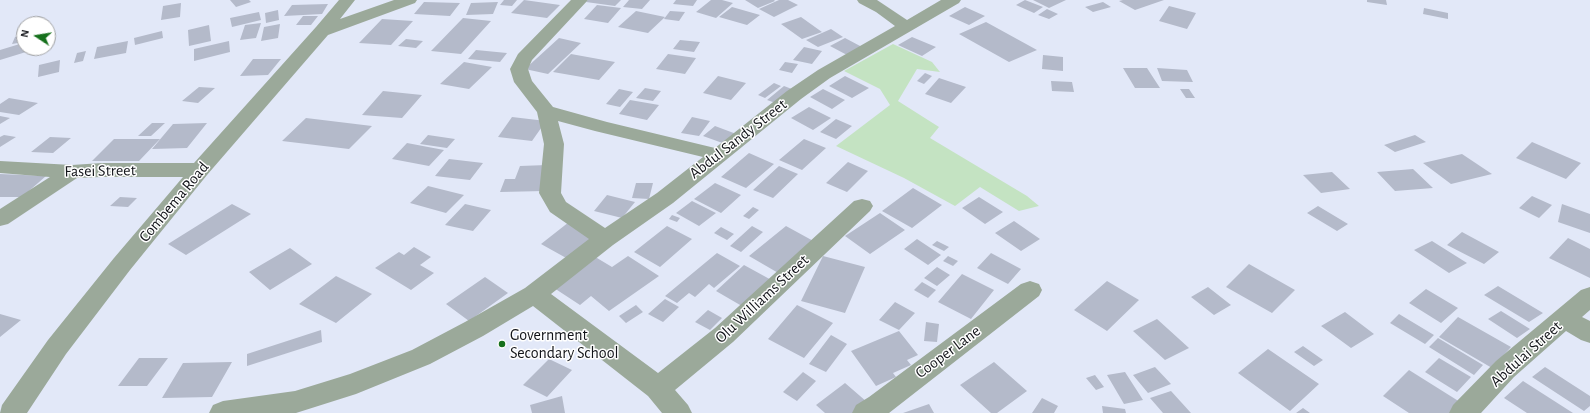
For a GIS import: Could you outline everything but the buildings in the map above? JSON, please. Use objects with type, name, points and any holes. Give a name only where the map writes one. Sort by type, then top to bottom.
[{"type":"street","name":"Combema Road","points":[[12,413],[57,347],[122,264],[200,170],[322,31],[347,0]]},
{"type":"street","points":[[322,31],[409,0]]},
{"type":"street","points":[[580,0],[566,7],[524,58],[519,69],[523,82],[546,111],[554,144],[550,193],[558,207],[605,239]]},
{"type":"street","points":[[865,0],[882,9],[905,26]]},
{"type":"street","name":"Abdul Sandy Street","points":[[223,413],[295,402],[356,383],[421,357],[474,329],[534,294],[605,239],[664,198],[794,95],[824,74],[905,26],[953,0]]},
{"type":"street","points":[[546,111],[602,127],[718,155]]},
{"type":"street","name":"Fasei Street","points":[[0,167],[72,172],[102,170],[200,170]]},
{"type":"street","points":[[0,219],[72,172]]},
{"type":"street","name":"Olu Williams Street","points":[[658,388],[724,335],[862,206]]},
{"type":"street","name":"Cooper Lane","points":[[866,413],[879,405],[1030,290]]},
{"type":"street","points":[[534,294],[658,388],[678,413]]},
{"type":"street","name":"Abdulai Street","points":[[1472,410],[1505,369],[1590,296]]},
{"type":"street","points":[[1564,319],[1590,333]]},
{"type":"green space","points":[[893,44],[932,62],[940,72],[917,69],[898,101],[939,127],[930,138],[1027,196],[1039,206],[1019,211],[980,187],[955,206],[904,178],[836,146],[890,105],[880,89],[844,71]]},
{"type":"place","name":"Government Secondary School","points":[[502,344]]}]
